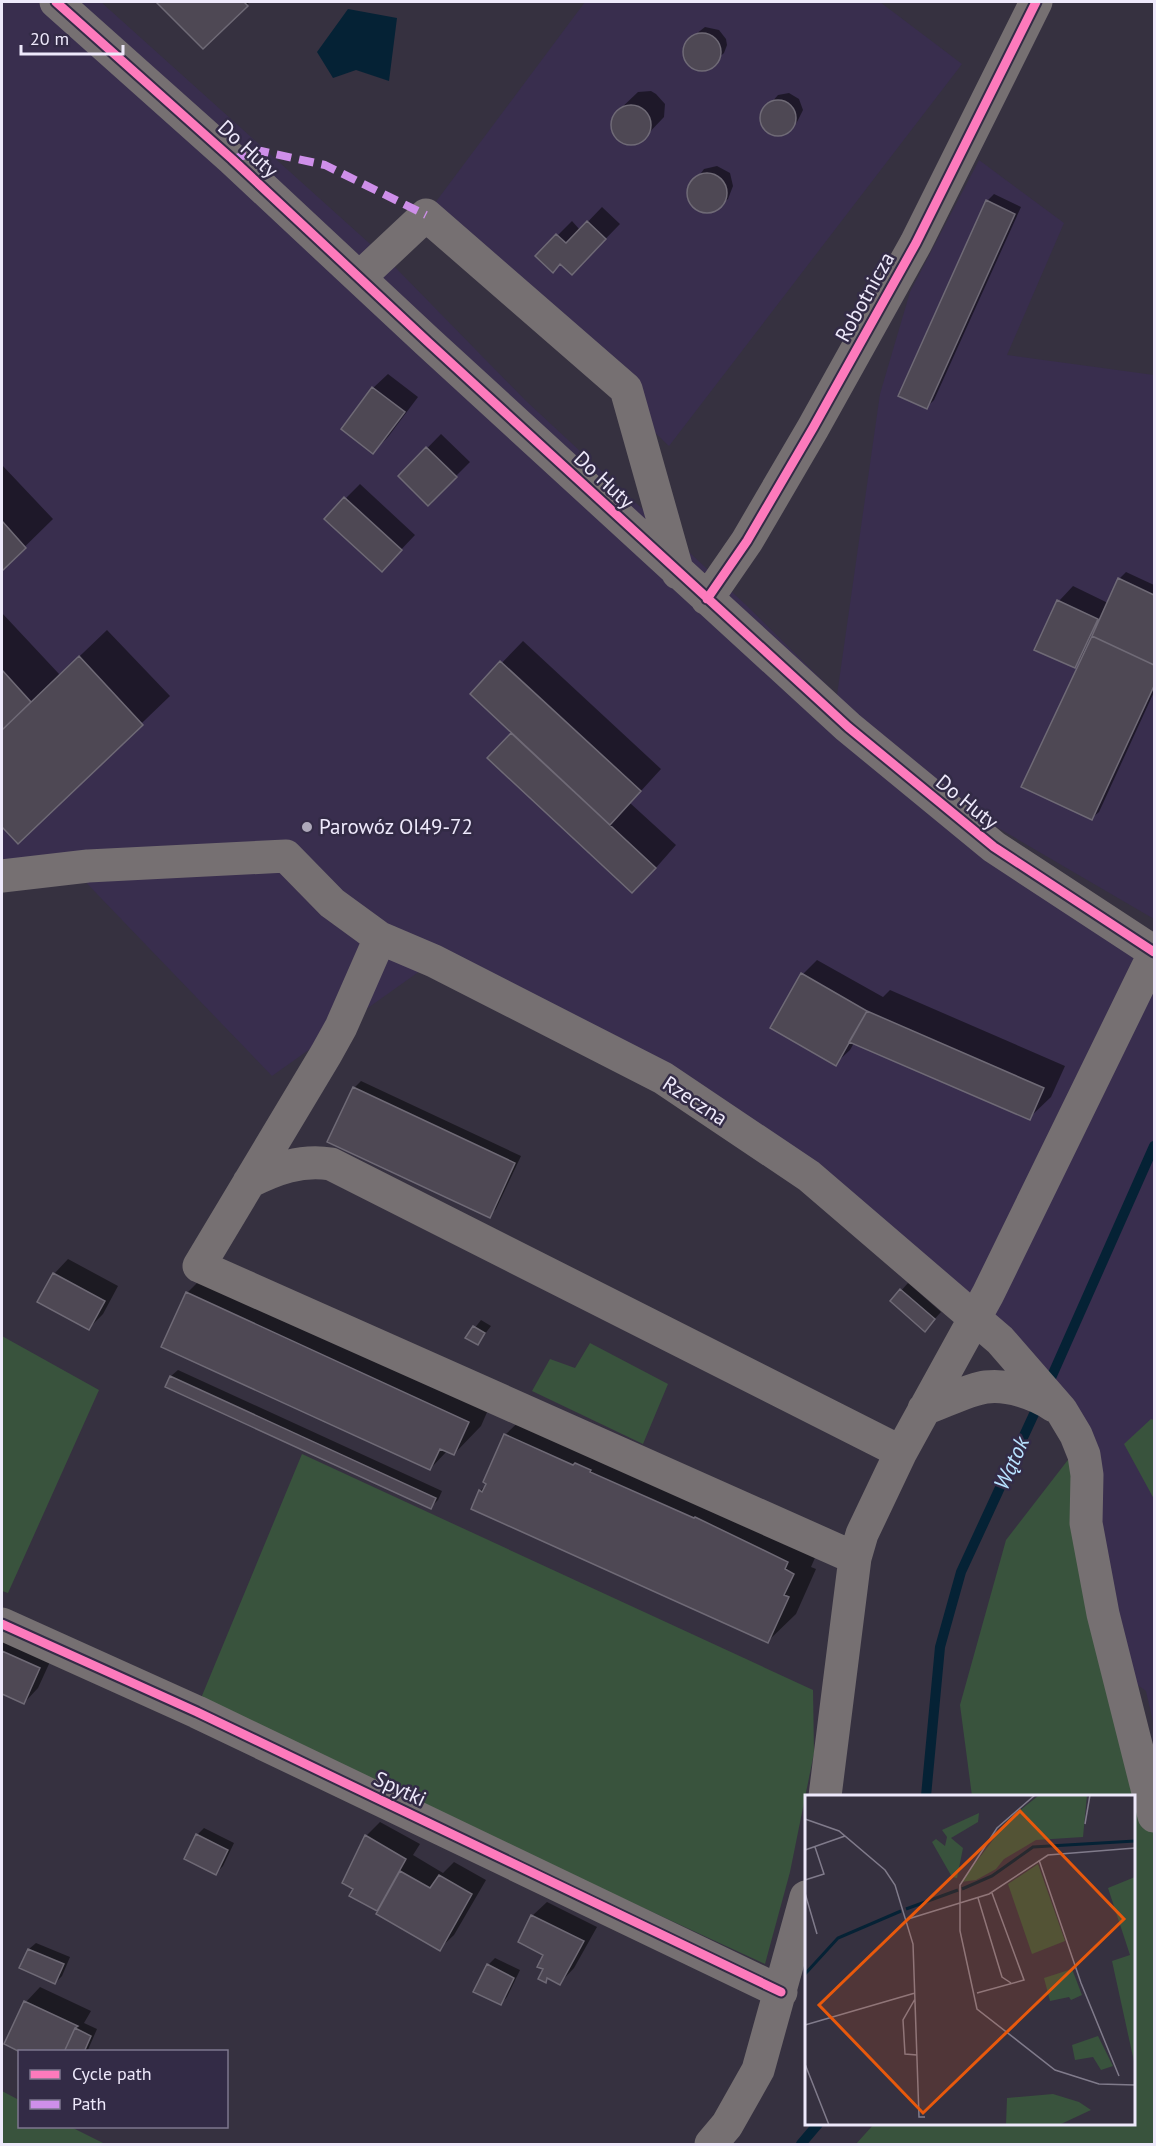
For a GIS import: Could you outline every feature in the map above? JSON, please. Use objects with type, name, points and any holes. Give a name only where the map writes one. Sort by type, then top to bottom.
[{"type":"street","name":"Do Huty","points":[[56,2],[202,130],[678,573],[848,727],[994,847],[1155,953]]},
{"type":"street","name":"Robotnicza","points":[[707,599],[753,531],[916,243],[1036,2]]},
{"type":"street","points":[[360,277],[426,215],[626,389],[678,573]]},
{"type":"street","name":"Rzeczna","points":[[2,876],[88,867],[286,855],[332,903],[380,938],[434,961],[663,1078],[809,1176],[1000,1340],[1060,1410],[1076,1435],[1084,1455],[1087,1474],[1086,1523],[1103,1614],[1155,1816]]},
{"type":"street","points":[[380,938],[341,1027],[199,1266],[855,1558]]},
{"type":"street","points":[[825,1795],[855,1558],[862,1534],[901,1452],[975,1318],[1155,953]]},
{"type":"street","points":[[249,1182],[281,1167],[316,1161],[331,1164],[901,1452]]},
{"type":"street","points":[[924,1409],[988,1387],[1006,1387],[1047,1401],[1060,1410]]},
{"type":"street","name":"Spytki","points":[[2,1624],[197,1712],[781,1992]]},
{"type":"street","points":[[711,2145],[727,2125],[758,2070],[805,1904]]},
{"type":"shaded area","points":[[2,2],[101,2],[389,261],[526,401],[746,605],[837,695],[880,394],[910,292],[979,160],[1064,223],[1007,355],[1154,375],[1154,919],[993,825],[1154,960],[1154,1726],[1146,1691],[1044,1619],[1076,1435],[809,1176],[434,961],[272,1076],[74,870],[2,886]]},
{"type":"shaded area","points":[[585,2],[880,2],[962,64],[669,446],[426,215]]},
{"type":"green space","points":[[2,1336],[99,1390],[8,1593],[2,1591]]},
{"type":"green space","points":[[590,1343],[668,1384],[643,1444],[532,1391],[550,1359],[575,1368]]},
{"type":"green space","points":[[1151,1419],[1154,1420],[1154,1499],[1124,1444]]},
{"type":"green space","points":[[1081,1443],[1154,1830],[1154,2144],[856,2144],[873,2125],[1135,2125],[1135,1795],[972,1795],[960,1705],[1006,1540]]},
{"type":"green space","points":[[302,1454],[813,1690],[814,1753],[790,1872],[765,1964],[199,1703]]},
{"type":"green space","points":[[2,2091],[18,2099],[18,2128],[73,2128],[105,2144],[2,2144]]},
{"type":"water","points":[[348,9],[397,18],[389,81],[356,70],[333,78],[317,52]]},
{"type":"building","points":[[156,2],[244,2],[248,6],[203,49]]},
{"type":"building","points":[[702,33],[715,39],[721,52],[715,65],[702,71],[689,65],[683,52],[689,39]]},
{"type":"building","points":[[778,100],[791,105],[796,118],[791,131],[778,136],[765,131],[760,118],[765,105]]},
{"type":"building","points":[[631,105],[639,106],[645,111],[650,117],[650,133],[645,139],[639,144],[631,145],[623,144],[617,139],[612,133],[611,125],[612,117],[617,111],[623,106]]},
{"type":"building","points":[[707,173],[721,179],[727,193],[721,207],[707,213],[693,207],[687,193],[693,179]]},
{"type":"building","points":[[986,200],[1015,214],[927,409],[898,396]]},
{"type":"building","points":[[587,221],[606,239],[572,275],[560,264],[553,273],[535,256],[556,234],[566,243]]},
{"type":"building","points":[[372,387],[405,412],[373,454],[341,429]]},
{"type":"building","points":[[426,447],[457,477],[428,506],[398,476]]},
{"type":"building","points":[[344,497],[402,550],[382,572],[324,519]]},
{"type":"building","points":[[2,521],[26,548],[2,571]]},
{"type":"building","points":[[1118,578],[1154,595],[1154,665],[1092,636]]},
{"type":"building","points":[[1057,600],[1098,619],[1075,668],[1034,650]]},
{"type":"building","points":[[1092,636],[1154,665],[1154,686],[1092,820],[1021,787]]},
{"type":"building","points":[[79,656],[143,725],[18,844],[2,827],[2,730]]},
{"type":"building","points":[[500,661],[641,791],[610,825],[470,694]]},
{"type":"building","points":[[2,670],[31,702],[2,730]]},
{"type":"building","points":[[511,733],[656,868],[632,893],[487,758]]},
{"type":"building","points":[[801,973],[867,1011],[836,1066],[770,1028]]},
{"type":"building","points":[[867,1011],[1044,1088],[1030,1120],[849,1042]]},
{"type":"building","points":[[353,1087],[515,1163],[490,1218],[327,1142]]},
{"type":"building","points":[[53,1273],[105,1301],[89,1330],[37,1302]]},
{"type":"building","points":[[900,1289],[935,1319],[925,1332],[890,1301]]},
{"type":"building","points":[[186,1292],[469,1422],[454,1455],[440,1449],[430,1470],[161,1347]]},
{"type":"building","points":[[473,1326],[485,1333],[478,1345],[465,1338]]},
{"type":"building","points":[[170,1376],[436,1498],[431,1509],[165,1387]]},
{"type":"building","points":[[504,1434],[573,1465],[575,1463],[591,1470],[590,1472],[695,1517],[788,1562],[785,1569],[794,1574],[784,1595],[789,1597],[768,1643],[471,1509],[479,1490],[482,1492],[486,1484],[483,1482]]},
{"type":"building","points":[[2,1651],[40,1668],[24,1704],[2,1694]]},
{"type":"building","points":[[196,1834],[228,1850],[216,1875],[184,1859]]},
{"type":"building","points":[[365,1835],[406,1859],[377,1911],[349,1896],[353,1889],[342,1883]]},
{"type":"building","points":[[400,1871],[430,1888],[439,1875],[472,1894],[440,1951],[376,1914]]},
{"type":"building","points":[[531,1915],[584,1941],[560,1985],[547,1978],[546,1983],[538,1979],[543,1969],[537,1967],[543,1955],[518,1942]]},
{"type":"building","points":[[28,1949],[64,1964],[55,1984],[19,1968]]},
{"type":"building","points":[[487,1964],[514,1978],[501,2005],[473,1992]]},
{"type":"building","points":[[24,2001],[78,2026],[65,2050],[18,2051],[4,2044]]},
{"type":"building","points":[[75,2028],[91,2036],[85,2050],[65,2050]]},
{"type":"waterway","name":"Wątok","points":[[1047,1387],[1154,1146]]},
{"type":"waterway","name":"Wątok","points":[[926,1795],[940,1647],[961,1572],[1040,1401]]},
{"type":"waterway","name":"Wątok","points":[[801,2144],[817,2125]]},
{"type":"marked path","points":[[232,159],[261,151],[325,165],[426,215]]},
{"type":"cycle path","points":[[56,2],[232,159],[848,727],[994,847],[1154,952]]},
{"type":"cycle path","points":[[707,599],[747,541],[916,243],[1036,2]]},
{"type":"cycle path","points":[[2,1624],[197,1712],[781,1992]]},
{"type":"place","name":"Parowóz Ol49-72","points":[[307,827]]}]
